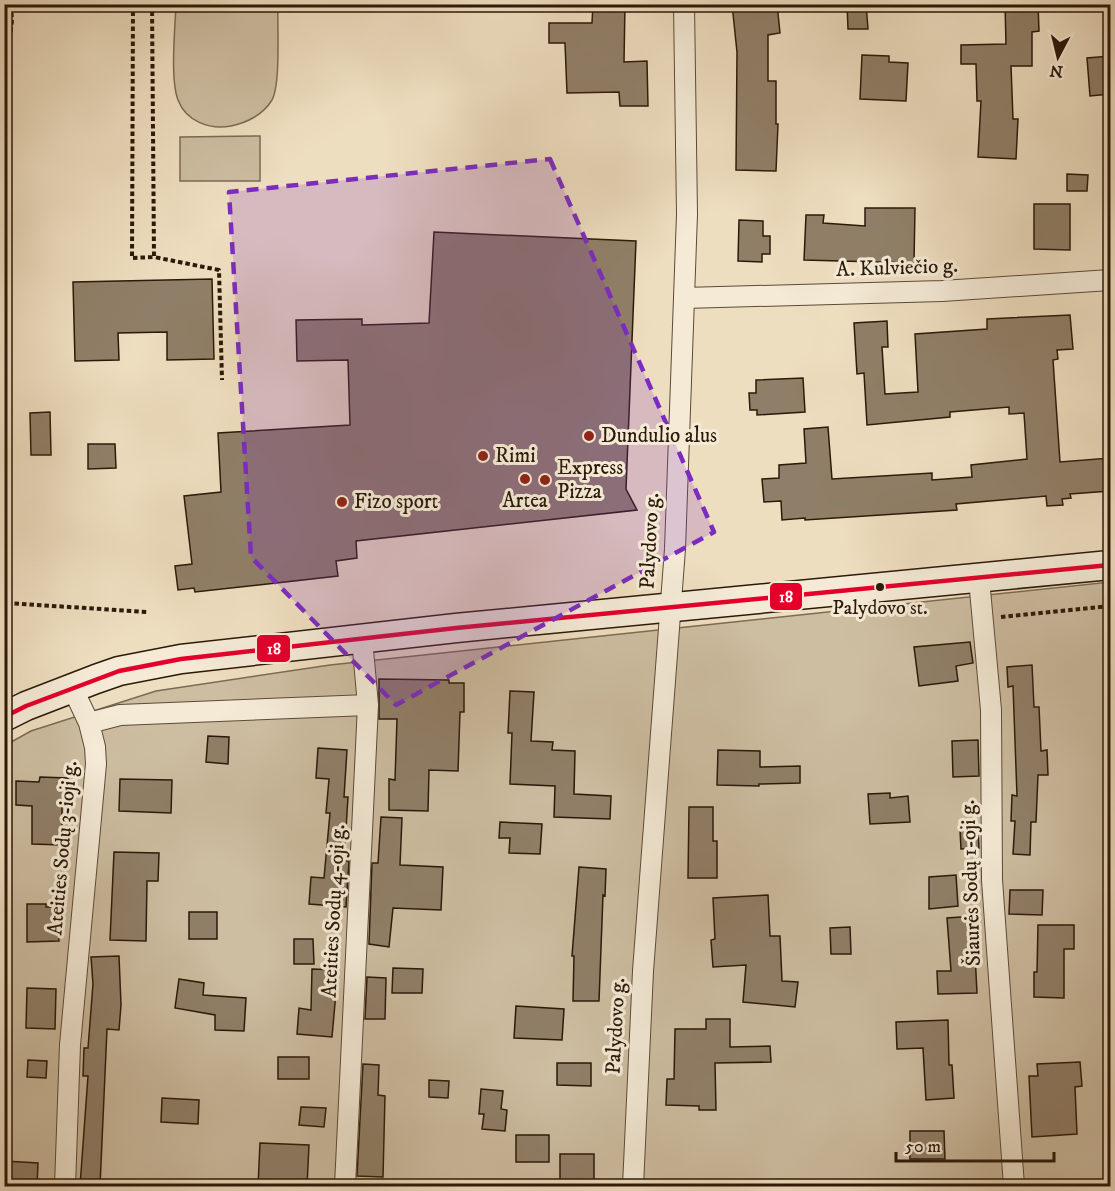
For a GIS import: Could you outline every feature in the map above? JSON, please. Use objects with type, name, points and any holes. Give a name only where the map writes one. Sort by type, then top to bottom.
[{"type":"main road","points":[[4,717],[72,687],[119,671],[164,662],[362,639],[1110,566]]},
{"type":"street","name":"Palydovo g.","points":[[633,1186],[643,971],[671,608],[687,201],[684,4]]},
{"type":"street","name":"A. Kulviečio g.","points":[[684,298],[942,291],[1110,280]]},
{"type":"street","name":"Šiaurės Sodų 1-oji g.","points":[[979,579],[991,710],[992,880],[1014,1186]]},
{"type":"street","name":"Ateities Sodų 4-oji g.","points":[[345,1186],[368,705],[362,639]]},
{"type":"street","name":"Ateities Sodų 3-ioji g.","points":[[65,1186],[70,1045],[96,764],[95,747],[89,723],[72,687]]},
{"type":"street","points":[[89,723],[120,715],[368,705]]},
{"type":"path","points":[[4,84],[12,21],[11,4]]},
{"type":"path","points":[[132,4],[132,258],[154,257],[219,270],[222,380]]},
{"type":"path","points":[[152,4],[154,257]]},
{"type":"path","points":[[7,603],[147,612]]},
{"type":"path","points":[[983,619],[1110,606]]},
{"type":"highlighted area","points":[[550,159],[714,532],[396,705],[251,557],[229,192]]},
{"type":"shaded area","points":[[176,5],[278,5],[277,81],[272,100],[259,114],[237,125],[215,127],[192,119],[182,107],[178,100],[174,80]]},
{"type":"shaded area","points":[[260,136],[260,181],[180,181],[180,137]]},
{"type":"shaded area","points":[[1110,582],[1110,1186],[5,1186],[4,746],[31,731],[156,691],[330,665]]},
{"type":"building","points":[[593,4],[625,4],[624,62],[647,61],[648,106],[620,106],[619,92],[567,93],[565,43],[549,43],[549,23],[592,23]]},
{"type":"building","points":[[732,4],[777,4],[780,33],[768,35],[768,81],[776,81],[776,124],[778,124],[776,171],[736,170],[737,52]]},
{"type":"building","points":[[847,4],[866,4],[868,29],[848,29]]},
{"type":"building","points":[[1005,4],[1038,4],[1039,31],[1032,32],[1032,66],[1011,66],[1013,119],[1018,119],[1016,159],[978,157],[981,101],[977,101],[976,64],[961,64],[961,45],[1006,44]]},
{"type":"building","points":[[862,55],[889,56],[889,62],[908,63],[906,101],[860,99]]},
{"type":"building","points":[[1110,56],[1110,94],[1090,96],[1087,58]]},
{"type":"building","points":[[1067,174],[1088,175],[1087,191],[1067,191]]},
{"type":"building","points":[[1034,204],[1070,204],[1070,250],[1034,249]]},
{"type":"building","points":[[865,208],[915,208],[914,263],[804,260],[806,215],[824,215],[823,223],[865,226]]},
{"type":"building","points":[[739,220],[763,221],[763,236],[770,236],[770,254],[762,254],[762,262],[738,261]]},
{"type":"building","name":"Rimi","points":[[434,232],[636,241],[626,489],[637,510],[356,541],[357,558],[336,561],[338,576],[195,592],[194,588],[178,590],[175,566],[192,564],[184,496],[221,492],[218,433],[350,425],[348,360],[297,361],[296,320],[362,319],[362,325],[429,323]]},
{"type":"building","points":[[212,279],[214,359],[167,360],[167,332],[118,333],[119,360],[75,361],[73,282]]},
{"type":"building","points":[[1070,315],[1073,349],[1057,350],[1058,359],[1053,360],[1060,462],[1110,458],[1110,491],[1070,494],[1071,498],[1062,499],[1063,505],[1047,506],[1046,496],[956,504],[957,510],[805,520],[805,518],[782,520],[781,501],[764,502],[762,479],[779,478],[779,465],[806,463],[804,429],[828,427],[832,479],[932,473],[932,480],[972,477],[971,465],[1027,459],[1024,413],[1009,414],[1009,407],[950,412],[950,417],[867,425],[864,373],[857,374],[854,323],[887,321],[888,347],[882,347],[885,394],[918,392],[915,334],[987,329],[987,319]]},
{"type":"building","points":[[803,378],[805,412],[757,415],[757,410],[750,410],[749,393],[756,393],[756,380]]},
{"type":"building","points":[[50,412],[51,455],[31,455],[30,413]]},
{"type":"building","points":[[88,444],[115,444],[116,468],[88,469]]},
{"type":"building","points":[[970,642],[973,663],[956,666],[958,681],[919,686],[914,647]]},
{"type":"building","points":[[1032,665],[1034,707],[1039,707],[1041,751],[1047,750],[1048,775],[1038,775],[1036,822],[1031,822],[1030,855],[1013,854],[1015,821],[1011,821],[1012,795],[1017,796],[1013,686],[1008,687],[1007,667]]},
{"type":"building","points":[[379,679],[449,680],[449,683],[464,683],[464,712],[460,712],[458,771],[429,770],[428,811],[389,810],[389,779],[395,780],[397,719],[379,719]]},
{"type":"building","points":[[510,691],[534,692],[531,741],[553,742],[552,750],[575,751],[574,794],[611,796],[610,819],[554,817],[555,786],[510,784],[512,733],[508,733]]},
{"type":"building","points":[[208,736],[229,737],[228,764],[206,762]]},
{"type":"building","points":[[978,740],[979,776],[953,777],[952,741]]},
{"type":"building","points":[[318,748],[347,750],[344,797],[348,797],[344,861],[349,861],[346,907],[309,904],[311,877],[324,878],[330,813],[326,813],[329,779],[316,778]]},
{"type":"building","points":[[718,750],[760,751],[760,767],[800,766],[800,783],[759,784],[759,786],[717,785]]},
{"type":"building","points":[[40,777],[68,778],[68,807],[62,806],[62,845],[32,844],[32,806],[16,805],[16,781],[39,782]]},
{"type":"building","points":[[120,779],[172,780],[171,813],[119,811]]},
{"type":"building","points":[[890,793],[890,798],[908,796],[910,822],[870,824],[868,794]]},
{"type":"building","points":[[689,807],[713,807],[713,841],[717,841],[717,878],[688,878]]},
{"type":"building","points":[[381,817],[402,818],[400,865],[443,867],[441,910],[393,908],[389,947],[369,944],[372,863],[378,863]]},
{"type":"building","points":[[500,822],[542,824],[540,854],[509,853],[510,838],[499,838]]},
{"type":"building","points":[[978,829],[979,848],[961,849],[960,830]]},
{"type":"building","points":[[114,852],[159,853],[158,881],[147,881],[146,941],[110,940]]},
{"type":"building","points":[[579,867],[606,869],[599,1001],[573,1001],[574,956],[572,956]]},
{"type":"building","points":[[956,875],[958,906],[929,909],[929,877]]},
{"type":"building","points":[[1010,890],[1043,890],[1042,915],[1009,914]]},
{"type":"building","points":[[768,895],[770,936],[780,936],[782,981],[798,982],[795,1007],[743,1002],[746,965],[713,967],[711,940],[715,939],[713,898]]},
{"type":"building","points":[[27,904],[46,904],[46,907],[58,907],[59,941],[27,942]]},
{"type":"building","points":[[189,912],[217,912],[217,939],[189,939]]},
{"type":"building","points":[[975,916],[978,954],[975,954],[977,993],[938,994],[937,971],[951,971],[947,918]]},
{"type":"building","points":[[1038,925],[1074,925],[1074,949],[1064,949],[1064,998],[1034,997]]},
{"type":"building","points":[[850,927],[851,954],[831,954],[830,928]]},
{"type":"building","points":[[294,939],[313,939],[314,964],[294,964]]},
{"type":"building","points":[[119,956],[121,1005],[119,1030],[107,1029],[100,1186],[80,1186],[88,1076],[83,1076],[84,1048],[88,1048],[93,984],[91,957]]},
{"type":"building","points":[[393,968],[423,969],[422,993],[392,993]]},
{"type":"building","points":[[312,969],[338,970],[332,1037],[297,1034],[299,1008],[311,1010]]},
{"type":"building","points":[[367,977],[386,978],[385,1019],[365,1019]]},
{"type":"building","points":[[179,979],[204,983],[203,995],[246,998],[244,1031],[215,1030],[215,1015],[175,1008]]},
{"type":"building","points":[[27,988],[56,989],[55,1029],[26,1028]]},
{"type":"building","points":[[516,1006],[564,1009],[562,1040],[514,1038]]},
{"type":"building","points":[[706,1019],[730,1019],[730,1047],[770,1046],[771,1062],[715,1063],[716,1110],[699,1110],[699,1106],[666,1105],[667,1079],[674,1079],[675,1029],[706,1029]]},
{"type":"building","points":[[948,1020],[949,1065],[952,1065],[954,1098],[926,1100],[923,1048],[897,1049],[896,1022]]},
{"type":"building","points":[[278,1057],[309,1057],[309,1079],[278,1079]]},
{"type":"building","points":[[28,1060],[47,1061],[46,1078],[27,1077]]},
{"type":"building","points":[[1080,1062],[1082,1086],[1075,1087],[1077,1134],[1032,1137],[1029,1076],[1038,1076],[1037,1064]]},
{"type":"building","points":[[557,1063],[591,1063],[591,1086],[557,1085]]},
{"type":"building","points":[[363,1064],[379,1065],[378,1095],[385,1096],[383,1177],[357,1176]]},
{"type":"building","points":[[429,1080],[449,1081],[448,1098],[429,1097]]},
{"type":"building","points":[[481,1089],[503,1091],[501,1109],[507,1110],[505,1131],[482,1129],[484,1114],[479,1114]]},
{"type":"building","points":[[162,1098],[199,1100],[198,1124],[161,1122]]},
{"type":"building","points":[[301,1107],[326,1108],[324,1127],[299,1125]]},
{"type":"building","points":[[910,1131],[944,1131],[945,1159],[910,1159]]},
{"type":"building","points":[[516,1135],[549,1135],[549,1162],[516,1162]]},
{"type":"building","points":[[260,1143],[309,1145],[307,1186],[258,1186]]},
{"type":"building","points":[[560,1154],[594,1154],[594,1180],[560,1180]]},
{"type":"building","points":[[4,1161],[38,1163],[37,1186],[4,1186]]},
{"type":"transit line","name":"18","points":[[4,717],[26,706],[119,671],[181,659],[456,628],[1110,565]]},
{"type":"place","name":"Dundulio alus","points":[[589,436]]},
{"type":"place","name":"Rimi","points":[[483,456]]},
{"type":"place","name":"Artea","points":[[525,479]]},
{"type":"place","name":"Express Pizza","points":[[545,480]]},
{"type":"place","name":"Fizo sport","points":[[342,502]]},
{"type":"place","name":"Palydovo st.","points":[[880,587]]}]
